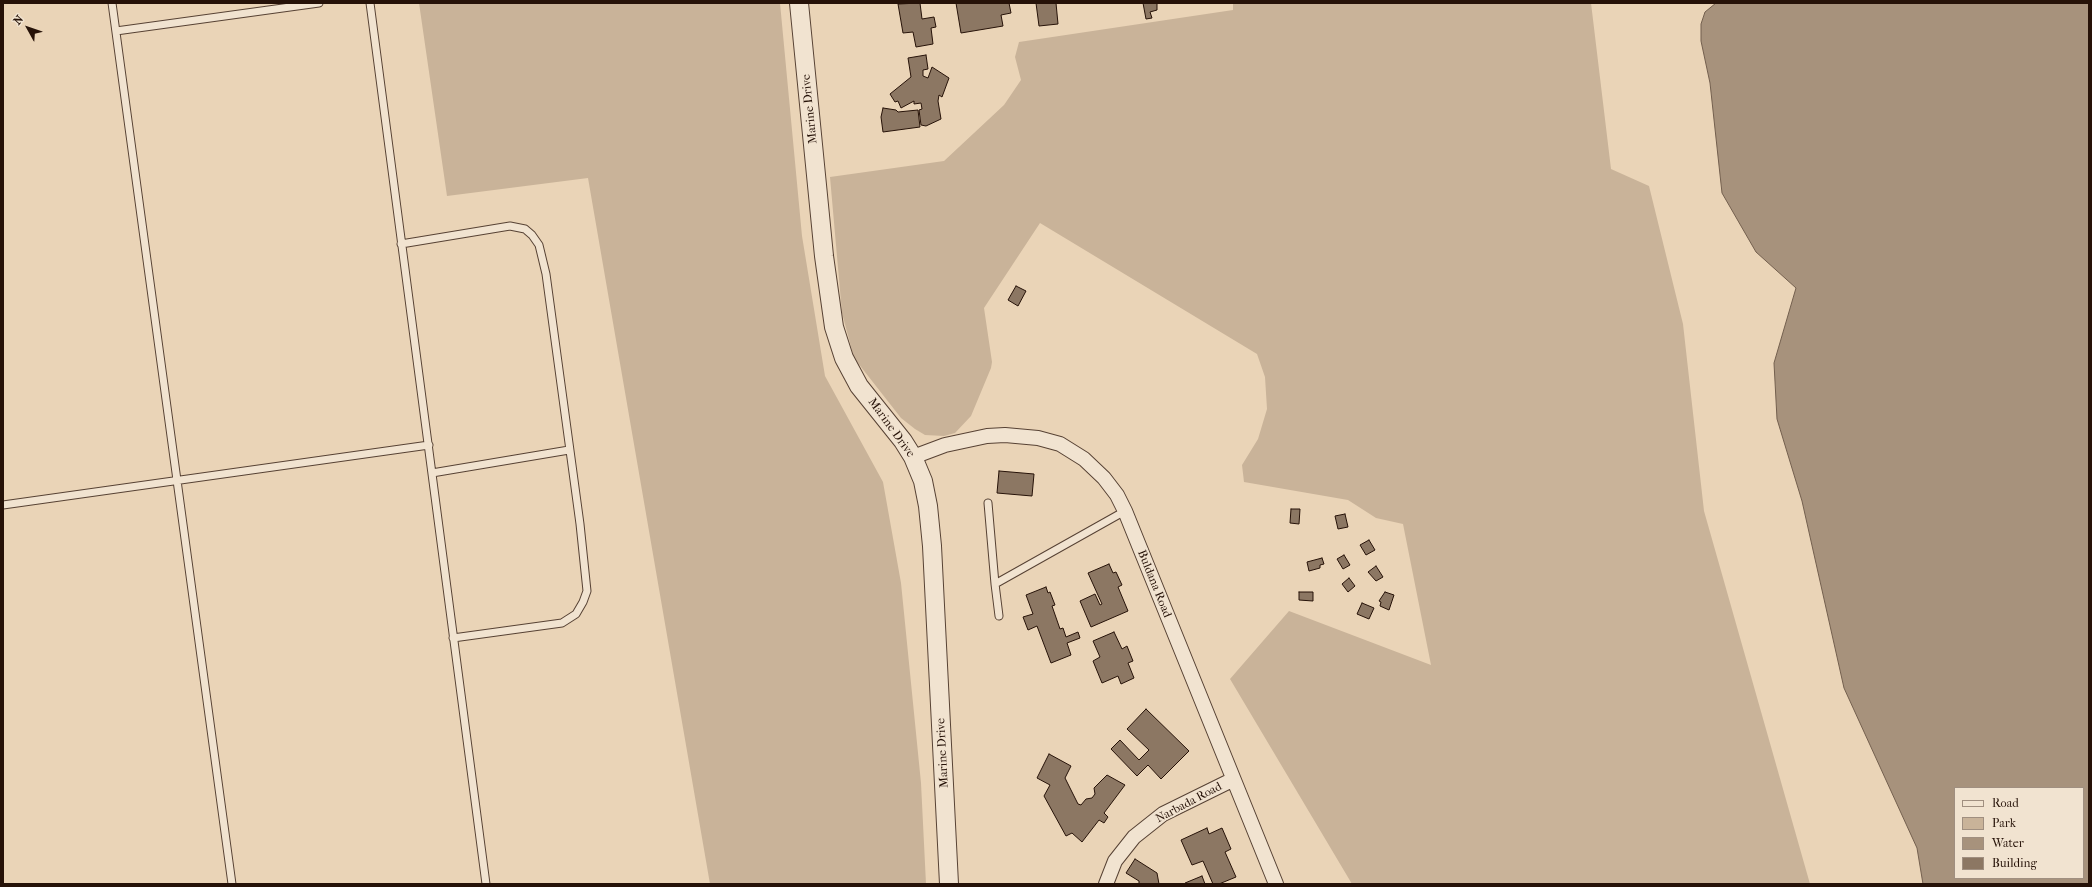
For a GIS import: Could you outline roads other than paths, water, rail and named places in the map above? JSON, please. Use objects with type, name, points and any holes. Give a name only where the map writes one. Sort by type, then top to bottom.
[{"type":"street","name":"Marine Drive","points":[[799,3],[824,256],[834,327],[844,358],[859,386],[914,457],[925,487],[932,546],[949,884]]},
{"type":"street","name":"Buldana Road","points":[[914,457],[945,445],[981,437],[1005,435],[1038,438],[1060,444],[1084,459],[1104,478],[1117,494],[1125,511],[1232,780],[1276,884]]},
{"type":"street","name":"Narbada Road","points":[[1106,884],[1115,861],[1134,837],[1163,814],[1232,780]]},
{"type":"lane","points":[[112,3],[232,884]]},
{"type":"lane","points":[[116,31],[318,3]]},
{"type":"lane","points":[[370,3],[486,884]]},
{"type":"lane","points":[[401,244],[510,226],[524,229],[532,235],[539,245],[546,274],[580,524],[587,591],[576,614],[562,623],[453,638]]},
{"type":"lane","points":[[3,505],[429,445]]},
{"type":"lane","points":[[432,473],[569,450]]},
{"type":"lane","points":[[988,504],[999,616]]},
{"type":"lane","points":[[995,584],[1125,511]]},
{"type":"water","points":[[1716,3],[2089,3],[2089,884],[1923,884],[1917,848],[1844,688],[1802,501],[1777,419],[1774,363],[1796,288],[1756,252],[1722,193],[1710,83],[1701,41],[1701,24],[1705,12]]}]
